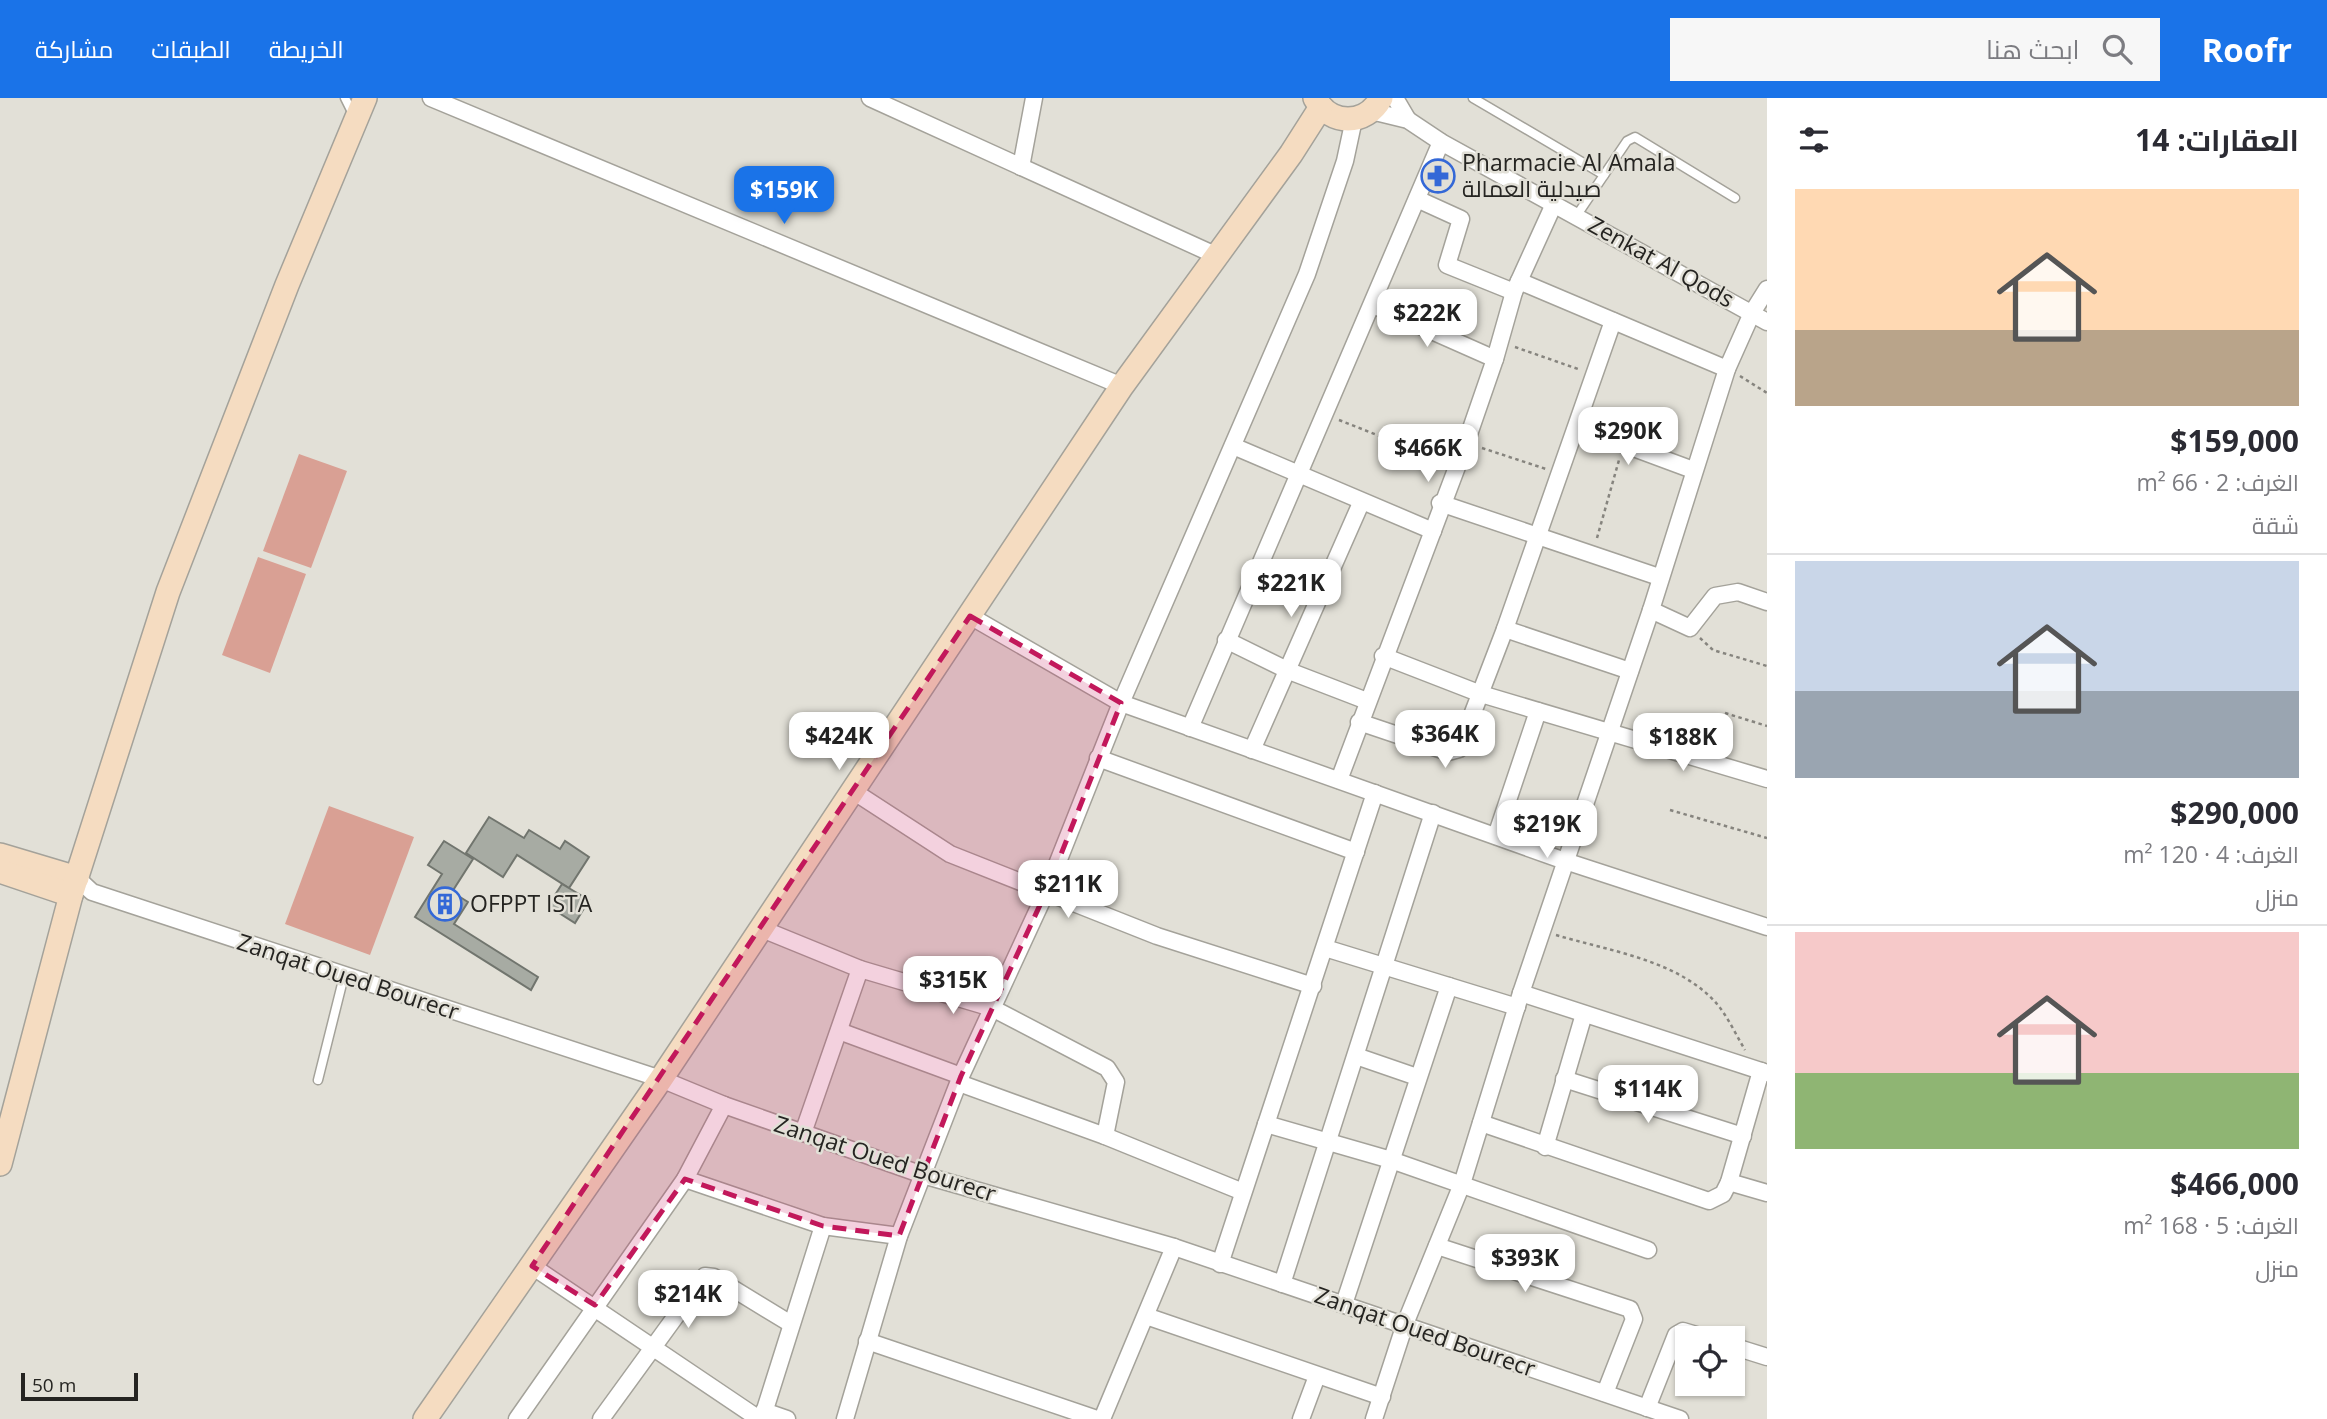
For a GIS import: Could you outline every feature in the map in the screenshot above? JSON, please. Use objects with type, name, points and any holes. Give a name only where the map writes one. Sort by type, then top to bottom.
[{"type":"street","points":[[431,98],[1122,386]]},
{"type":"street","points":[[870,98],[1215,255]]},
{"type":"street","points":[[1021,167],[1034,98]]},
{"type":"street","points":[[1395,98],[1408,120]]},
{"type":"street","points":[[425,1419],[661,1079],[1122,386],[1322,107],[1369,109],[1408,120]]},
{"type":"street","points":[[0,1164],[168,592],[360,108]]},
{"type":"street","points":[[845,1419],[899,1236],[960,1079],[1046,892],[1121,703],[1307,274],[1345,161],[1369,109]]},
{"type":"street","name":"Zenkat Al Qods","points":[[1408,120],[1441,142],[1577,215],[1767,323]]},
{"type":"street","points":[[1190,728],[1441,142]]},
{"type":"street","points":[[1417,199],[1461,219],[1447,265],[1613,321],[1727,369]]},
{"type":"street","points":[[1339,780],[1383,656],[1433,531],[1440,503],[1466,443],[1517,287],[1554,204]]},
{"type":"street","points":[[1374,1419],[1405,1324],[1462,1184],[1519,1000],[1651,610],[1659,577],[1727,369],[1752,313],[1767,289]]},
{"type":"street","points":[[1373,305],[1495,359]]},
{"type":"street","points":[[1359,722],[1452,753],[1459,749],[1506,629],[1613,321]]},
{"type":"street","points":[[1577,427],[1693,470]]},
{"type":"street","points":[[1233,446],[1361,503],[1433,531]]},
{"type":"street","points":[[1252,750],[1361,503]]},
{"type":"street","points":[[1440,503],[1659,577]]},
{"type":"street","points":[[1651,610],[1690,628],[1715,596],[1738,592],[1767,602]]},
{"type":"street","points":[[970,616],[1121,703],[1565,861],[1767,927]]},
{"type":"street","points":[[1506,629],[1630,671]]},
{"type":"street","points":[[1226,640],[1289,671],[1367,701]]},
{"type":"street","points":[[1383,656],[1481,694],[1767,779]]},
{"type":"street","points":[[1496,836],[1538,711]]},
{"type":"street","points":[[1098,758],[1356,852]]},
{"type":"street","points":[[853,791],[950,854],[1157,936],[1313,986]]},
{"type":"street","points":[[1220,1264],[1375,793]]},
{"type":"street","points":[[1282,1284],[1433,813]]},
{"type":"street","points":[[0,855],[80,888]]},
{"type":"street","points":[[0,871],[80,888]]},
{"type":"street","name":"Zanqat Oued Bourecr","points":[[80,888],[661,1079],[724,1105],[923,1175],[1174,1247],[1680,1419]]},
{"type":"street","points":[[762,929],[860,969],[992,1008],[1114,1074],[1116,1082],[1105,1136]]},
{"type":"street","points":[[1325,948],[1449,986],[1584,1014],[1762,1072],[1729,1182],[1723,1194],[1709,1201],[1481,1123]]},
{"type":"street","points":[[803,1133],[860,969]]},
{"type":"street","points":[[1344,1304],[1449,986]]},
{"type":"street","points":[[1545,1146],[1584,1014]]},
{"type":"street","points":[[839,1031],[1243,1192]]},
{"type":"street","points":[[1356,1056],[1417,1077]]},
{"type":"street","points":[[1564,1079],[1743,1136]]},
{"type":"street","points":[[517,1419],[685,1179],[724,1105]]},
{"type":"street","points":[[1266,1124],[1391,1160],[1648,1250]]},
{"type":"street","points":[[685,1179],[823,1226],[899,1236]]},
{"type":"street","points":[[1729,1182],[1767,1193]]},
{"type":"street","points":[[762,1416],[823,1226]]},
{"type":"street","points":[[1437,1246],[1630,1308],[1634,1319],[1605,1393]]},
{"type":"street","points":[[1102,1419],[1174,1247]]},
{"type":"street","points":[[532,1266],[762,1416],[787,1419]]},
{"type":"street","points":[[601,1419],[702,1279],[709,1275],[791,1324]]},
{"type":"street","points":[[1146,1316],[1381,1397]]},
{"type":"street","points":[[1647,1408],[1675,1338]]},
{"type":"street","points":[[867,1341],[1097,1419]]},
{"type":"street","points":[[1745,1350],[1767,1357]]},
{"type":"street","points":[[1301,1419],[1317,1376]]},
{"type":"lane","points":[[345,98],[360,108]]},
{"type":"lane","points":[[1473,98],[1604,175]]},
{"type":"lane","points":[[1577,215],[1627,141],[1638,137],[1735,198]]},
{"type":"lane","points":[[318,1080],[344,976]]},
{"type":"path","points":[[1499,342],[1594,374]]},
{"type":"path","points":[[1727,369],[1767,393]]},
{"type":"path","points":[[1326,415],[1455,466]]},
{"type":"path","points":[[1466,443],[1559,473]]},
{"type":"path","points":[[1592,555],[1623,446]]},
{"type":"path","points":[[1690,628],[1713,649],[1767,666]]},
{"type":"path","points":[[1725,713],[1767,726]]},
{"type":"path","points":[[1670,810],[1767,838]]},
{"type":"path","points":[[1543,931],[1661,967],[1695,983],[1718,1005],[1762,1072]]},
{"type":"highlighted area","points":[[970,616],[1121,703],[1046,892],[961,1076],[899,1236],[823,1226],[685,1179],[595,1305],[532,1266]]},
{"type":"shaded area","points":[[299,454],[347,471],[311,568],[263,551]]},
{"type":"shaded area","points":[[258,557],[306,574],[270,673],[222,655]]},
{"type":"shaded area","points":[[329,806],[414,837],[370,955],[285,924]]},
{"type":"building","points":[[489,817],[524,838],[529,830],[560,849],[565,841],[589,857],[569,888],[517,855],[503,877],[466,853]]},
{"type":"building","points":[[444,841],[473,859],[452,892],[468,902],[454,924],[538,977],[531,990],[415,917],[442,874],[428,865]]},
{"type":"building","points":[[562,884],[589,900],[575,923],[548,906]]},
{"type":"place","name":"Pharmacie Al Amala صيدلية العمالة","points":[[1438,176]]},
{"type":"place","name":"OFPPT ISTA","points":[[445,904]]}]
